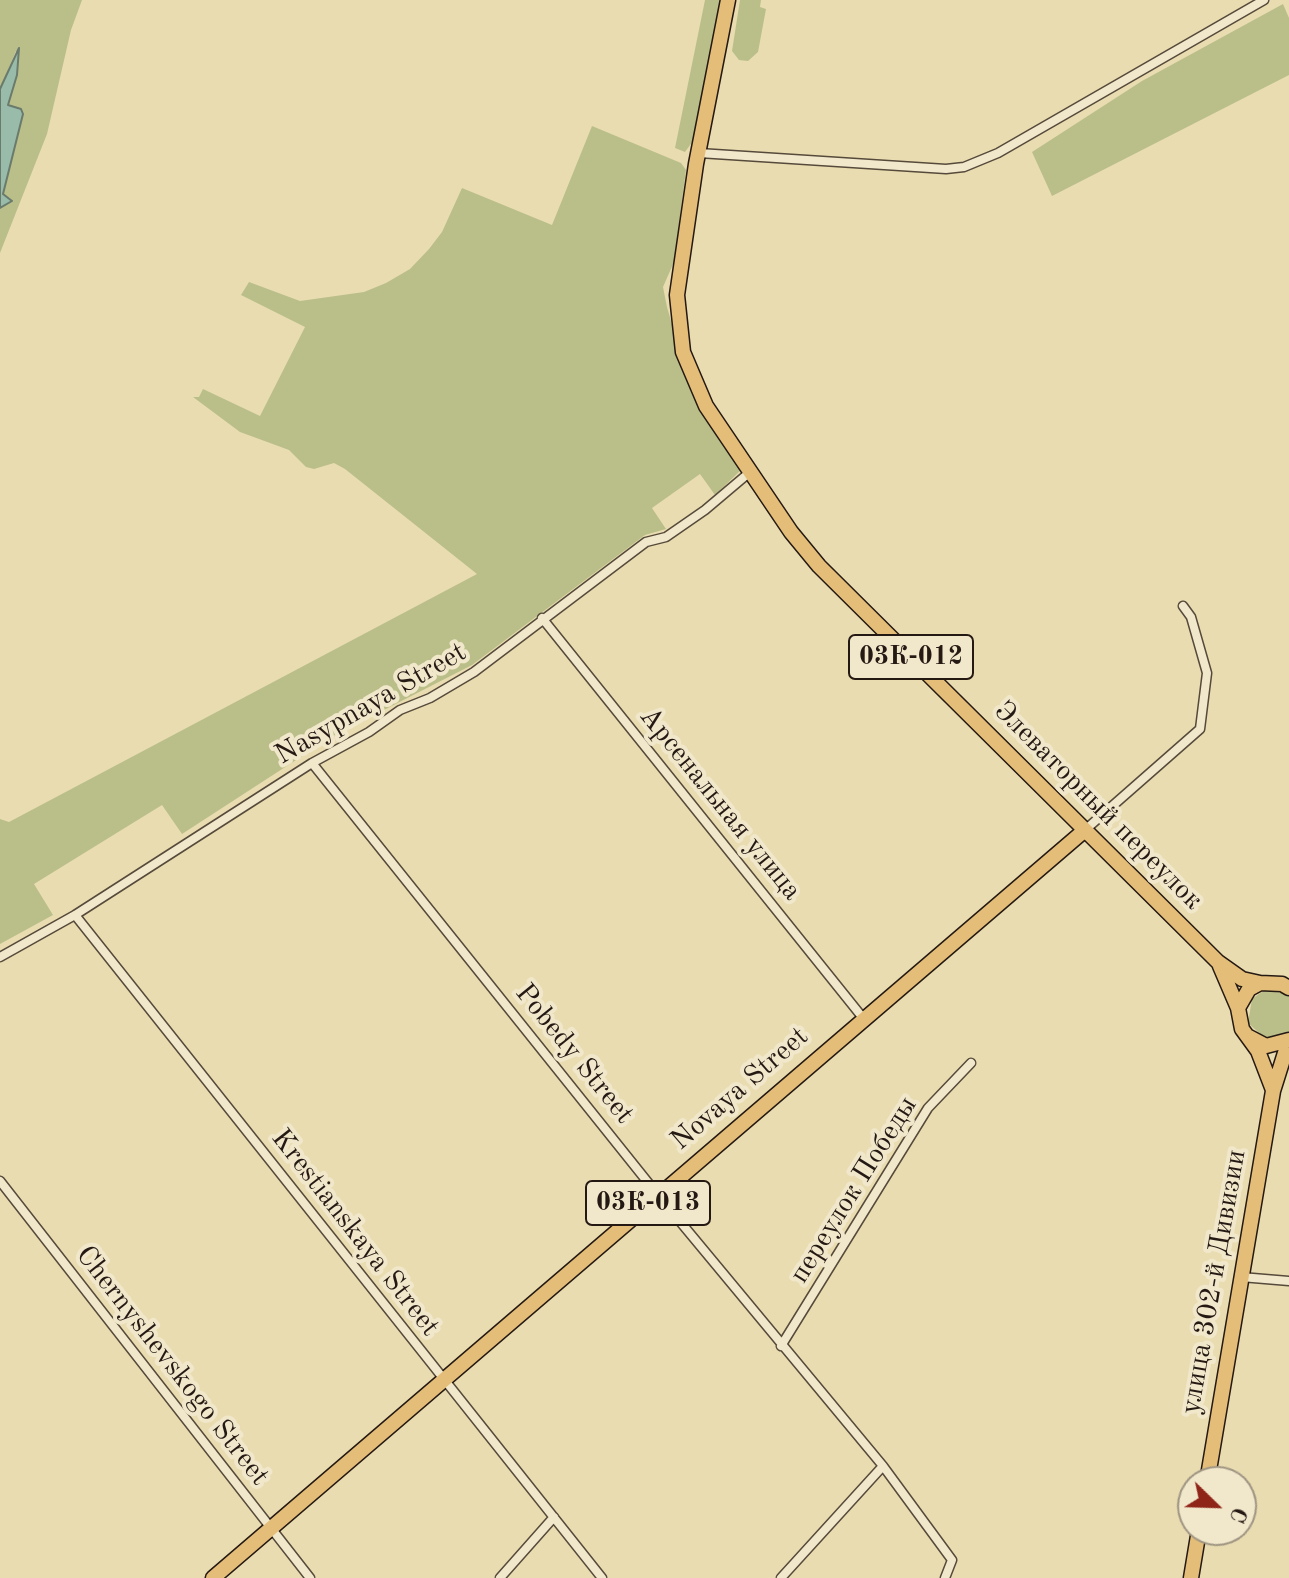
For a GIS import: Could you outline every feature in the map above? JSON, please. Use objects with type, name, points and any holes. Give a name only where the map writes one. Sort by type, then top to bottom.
[{"type":"main road","name":"03К-012","points":[[728,0],[679,267],[677,324],[683,352],[697,388],[750,472]]},
{"type":"main road","name":"Элеваторный переулок","points":[[750,472],[812,559],[1218,962],[1242,979],[1260,983]]},
{"type":"main road","name":"Novaya Street","points":[[213,1578],[1085,830]]},
{"type":"main road","name":"Элеваторный переулок","points":[[1218,962],[1238,1008],[1242,1029],[1248,1037]]},
{"type":"main road","points":[[1238,1008],[1249,989],[1260,983],[1287,982]]},
{"type":"main road","points":[[1248,1037],[1266,1046],[1289,1040]]},
{"type":"main road","points":[[1248,1037],[1267,1069],[1273,1091]]},
{"type":"main road","name":"улица 302-й Дивизии","points":[[1210,1466],[1273,1091],[1289,1040]]},
{"type":"main road","points":[[1191,1578],[1196,1546]]},
{"type":"street","points":[[699,153],[946,169],[964,167],[998,153],[1264,0]]},
{"type":"street","name":"Nasypnaya Street","points":[[0,957],[75,915],[400,710],[430,698],[474,672],[646,542],[666,537],[705,510],[750,472]]},
{"type":"street","points":[[1085,830],[1200,729],[1207,673],[1191,617],[1183,606]]},
{"type":"street","name":"Арсенальная улица","points":[[542,618],[863,1018]]},
{"type":"street","name":"Pobedy Street","points":[[312,763],[658,1195],[883,1466],[952,1560],[945,1578]]},
{"type":"street","name":"Krestianskaya Street","points":[[75,915],[602,1578]]},
{"type":"street","name":"переулок Победы","points":[[781,1346],[928,1108],[971,1063]]},
{"type":"street","name":"Chernyshevskogo Street","points":[[0,1181],[310,1578]]},
{"type":"street","points":[[1241,1277],[1289,1281]]},
{"type":"street","points":[[781,1578],[883,1466]]},
{"type":"street","points":[[500,1578],[554,1517]]},
{"type":"green space","points":[[0,0],[82,0],[71,30],[47,134],[0,253],[0,208],[12,201],[3,194],[23,114],[21,109],[8,105],[17,75],[16,51],[0,89]]},
{"type":"green space","points":[[705,0],[720,0],[693,141],[685,152],[675,148]]},
{"type":"green space","points":[[740,0],[761,0],[760,7],[766,9],[758,52],[748,61],[739,60],[732,51]]},
{"type":"green space","points":[[1283,4],[1289,18],[1289,75],[1052,196],[1032,152],[1142,81]]},
{"type":"green space","points":[[592,126],[681,163],[686,170],[674,262],[663,287],[690,388],[741,470],[715,495],[700,474],[652,508],[666,529],[645,535],[472,665],[333,736],[182,834],[162,805],[34,884],[53,915],[0,944],[0,819],[9,822],[477,574],[345,469],[334,463],[314,469],[306,467],[289,450],[240,432],[193,397],[199,397],[203,389],[260,416],[305,327],[241,295],[249,282],[300,301],[364,292],[386,283],[410,269],[429,249],[442,232],[462,188],[552,225]]},
{"type":"green space","points":[[1266,989],[1289,995],[1289,1033],[1282,1038],[1266,1039],[1248,1023],[1252,999]]},
{"type":"shaded area","points":[[19,48],[17,75],[8,105],[21,109],[23,114],[3,194],[12,201],[0,208],[0,89]]}]
